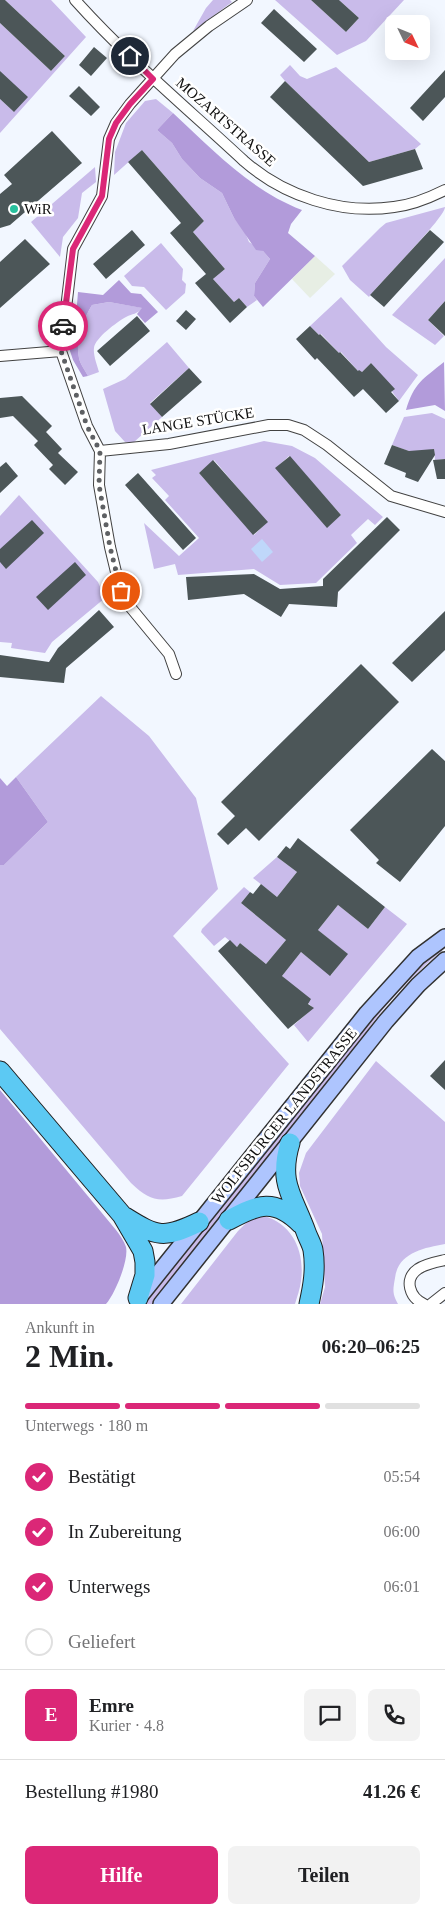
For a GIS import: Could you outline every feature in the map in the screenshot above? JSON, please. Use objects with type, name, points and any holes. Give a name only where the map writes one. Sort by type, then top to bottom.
[{"type":"highway","points":[[0,1071],[122,1214],[143,1251],[145,1262],[145,1275],[136,1301]]},
{"type":"highway","points":[[290,1143],[286,1156],[286,1185],[312,1249],[315,1277],[310,1304]]},
{"type":"highway","points":[[228,1220],[252,1209],[274,1206],[284,1209],[304,1227]]},
{"type":"highway","points":[[122,1214],[147,1231],[166,1234],[182,1230],[199,1222]]},
{"type":"main road","name":"WOLFSBURGER LANDSTRASSE","points":[[136,1301],[367,1013],[418,957],[445,936]]},
{"type":"main road","name":"WOLFSBURGER LANDSTRASSE","points":[[161,1304],[401,1003],[445,960]]},
{"type":"street","name":"MOZARTSTRASSE","points":[[75,0],[99,27],[153,79],[256,171],[286,190],[336,206],[377,208],[395,207],[428,198],[445,190]]},
{"type":"street","points":[[176,674],[169,654],[122,596],[110,547],[99,485],[100,451],[87,426],[61,351],[73,249],[102,196],[109,139],[116,123],[130,104],[186,44],[247,0]]},
{"type":"street","points":[[0,356],[61,351]]},
{"type":"street","name":"LANGE STÜCKE","points":[[100,451],[169,444],[270,425],[288,425],[304,430],[327,445],[391,496],[445,512]]},
{"type":"street","points":[[424,1304],[412,1295],[410,1279],[418,1268],[445,1260]]},
{"type":"street","points":[[431,1304],[445,1293]]},
{"type":"shaded area","points":[[5,0],[51,0],[86,37],[0,133],[0,99],[14,112],[0,71],[0,23],[51,71],[65,56]]},
{"type":"shaded area","points":[[213,0],[230,0],[232,2],[193,31],[206,8]]},
{"type":"shaded area","points":[[275,0],[311,0],[346,32],[359,18],[339,0],[404,0],[390,15],[385,15],[385,20],[366,41],[337,55]]},
{"type":"shaded area","points":[[290,65],[300,76],[307,79],[336,67],[421,144],[415,149],[369,162],[280,75]]},
{"type":"shaded area","points":[[156,99],[173,113],[157,130],[172,143],[182,159],[200,178],[222,193],[234,218],[244,230],[249,242],[263,251],[270,259],[255,283],[254,296],[257,300],[247,307],[239,298],[234,302],[213,279],[225,269],[193,232],[204,221],[142,150],[114,175],[115,152],[126,123],[145,101]]},
{"type":"shaded area","points":[[173,113],[233,168],[266,192],[302,210],[291,224],[288,233],[315,256],[263,307],[254,296],[255,283],[270,259],[263,251],[256,250],[234,218],[222,193],[200,178],[182,159],[172,143],[157,130]]},
{"type":"shaded area","points":[[95,167],[96,182],[82,193],[78,218],[63,237],[60,257],[31,222]]},
{"type":"shaded area","points":[[445,207],[435,224],[369,297],[350,280],[342,266],[386,223]]},
{"type":"shaded area","points":[[161,243],[183,269],[182,280],[186,284],[185,293],[166,310],[144,287],[132,286],[124,276]]},
{"type":"shaded area","points":[[315,256],[335,274],[310,298],[292,279]]},
{"type":"shaded area","points":[[445,258],[445,301],[428,320],[444,336],[435,345],[392,315]]},
{"type":"shaded area","points":[[119,280],[131,293],[141,294],[158,312],[145,323],[137,314],[142,308],[109,302],[92,305],[83,324],[78,344],[81,365],[88,376],[83,377],[73,360],[68,345],[76,317],[78,292],[103,295]]},
{"type":"shaded area","points":[[341,297],[386,347],[418,375],[399,401],[371,363],[362,372],[358,371],[341,352],[339,353],[321,334],[319,335],[310,326]]},
{"type":"shaded area","points":[[109,302],[143,308],[117,323],[98,340],[94,351],[99,372],[88,376],[79,358],[78,344],[81,330],[92,305]]},
{"type":"shaded area","points":[[167,342],[189,368],[150,403],[162,417],[134,442],[125,442],[115,431],[103,389],[125,379]]},
{"type":"shaded area","points":[[444,362],[445,411],[435,405],[406,410],[416,387]]},
{"type":"shaded area","points":[[432,413],[445,419],[445,459],[435,460],[434,449],[417,454],[392,445],[404,417]]},
{"type":"shaded area","points":[[264,441],[292,446],[315,458],[383,517],[375,525],[368,519],[351,535],[357,543],[316,583],[280,585],[254,569],[178,575],[175,564],[154,569],[144,523],[179,556],[199,538],[165,500],[169,496],[152,478],[156,475],[151,470]],"holes":[[[289,456],[341,515],[327,527],[276,468]],[[214,460],[267,522],[254,535],[199,473]]]},
{"type":"shaded area","points":[[19,495],[98,582],[105,598],[52,642],[45,653],[11,648],[12,643],[0,642],[0,516]]},
{"type":"shaded area","points":[[101,696],[149,736],[196,798],[218,889],[173,936],[289,1064],[182,1196],[166,1199],[149,1196],[131,1183],[0,1029],[0,865],[4,865],[48,822],[16,777]]},
{"type":"shaded area","points":[[16,777],[48,822],[4,865],[0,865],[0,778],[7,786]]},
{"type":"shaded area","points":[[277,857],[297,872],[277,897],[253,878]]},
{"type":"shaded area","points":[[244,887],[250,892],[241,903],[286,940],[266,964],[240,943],[237,947],[225,937],[214,946],[201,932]]},
{"type":"shaded area","points":[[338,905],[368,929],[385,907],[407,924],[308,1042],[294,1025],[313,1008],[282,976],[301,952],[331,975],[347,954],[318,930]]},
{"type":"shaded area","points":[[445,945],[445,948],[421,969],[387,1005],[359,1044],[153,1304],[143,1304],[366,1026],[416,970]]},
{"type":"shaded area","points":[[376,1061],[445,1122],[445,1244],[428,1247],[413,1253],[401,1263],[397,1270],[393,1289],[398,1304],[320,1304],[325,1287],[322,1234],[300,1186],[299,1173],[306,1153]]},
{"type":"shaded area","points":[[0,1090],[116,1230],[126,1247],[123,1268],[117,1285],[106,1304],[0,1304]]},
{"type":"shaded area","points":[[264,1216],[283,1225],[290,1232],[299,1250],[302,1270],[301,1284],[295,1304],[181,1304],[238,1231],[249,1220]]},
{"type":"sand","points":[[262,539],[273,552],[262,562],[251,549]]},
{"type":"building","points":[[0,0],[5,0],[65,56],[51,71],[0,23]]},
{"type":"building","points":[[311,0],[339,0],[359,18],[346,32]]},
{"type":"building","points":[[274,9],[317,49],[304,62],[261,23]]},
{"type":"building","points":[[94,47],[107,58],[91,76],[79,65]]},
{"type":"building","points":[[445,70],[445,97],[423,121],[410,108]]},
{"type":"building","points":[[0,71],[28,97],[14,112],[0,99]]},
{"type":"building","points":[[285,81],[369,162],[415,149],[423,169],[363,186],[270,97]]},
{"type":"building","points":[[79,86],[100,107],[91,116],[69,96]]},
{"type":"building","name":"WiR","points":[[52,131],[82,163],[10,225],[0,228],[0,194],[12,184],[4,175]]},
{"type":"building","points":[[142,150],[204,221],[193,232],[225,269],[213,279],[234,302],[239,298],[247,307],[230,323],[195,283],[206,274],[170,233],[181,223],[128,162]]},
{"type":"building","points":[[132,230],[145,245],[106,279],[93,264]]},
{"type":"building","points":[[430,230],[444,242],[384,307],[370,295]]},
{"type":"building","points":[[25,239],[50,264],[0,308],[0,262]]},
{"type":"building","points":[[445,301],[445,336],[428,320]]},
{"type":"building","points":[[186,310],[196,319],[186,330],[176,321]]},
{"type":"building","points":[[137,316],[150,331],[110,366],[97,351]]},
{"type":"building","points":[[310,326],[340,352],[358,371],[362,372],[371,363],[395,389],[391,392],[399,401],[386,413],[363,389],[354,397],[296,339]]},
{"type":"building","points":[[189,368],[202,382],[162,417],[150,404]]},
{"type":"building","points":[[22,396],[52,426],[46,432],[62,449],[58,453],[78,472],[65,485],[49,469],[53,465],[34,445],[38,441],[13,416],[0,418],[0,398]]},
{"type":"building","points":[[392,445],[409,451],[434,449],[435,455],[418,482],[405,477],[406,473],[384,464]]},
{"type":"building","points":[[290,456],[341,515],[327,528],[275,468]]},
{"type":"building","points":[[445,459],[445,479],[437,479],[433,460]]},
{"type":"building","points":[[213,460],[268,522],[253,535],[199,473]]},
{"type":"building","points":[[6,462],[18,476],[0,493],[0,467]]},
{"type":"building","points":[[138,473],[196,538],[183,550],[125,485]]},
{"type":"building","points":[[387,517],[400,530],[338,592],[337,607],[289,604],[281,617],[244,594],[188,600],[186,577],[254,574],[280,589],[323,586],[323,579]]},
{"type":"building","points":[[32,520],[44,533],[6,569],[0,562],[0,549]]},
{"type":"building","points":[[75,562],[86,575],[48,610],[36,597]]},
{"type":"building","points":[[99,610],[114,627],[66,668],[64,683],[0,677],[0,655],[49,662],[58,648]]},
{"type":"building","points":[[445,611],[445,650],[412,682],[392,663]]},
{"type":"building","points":[[361,664],[399,702],[259,841],[246,828],[228,845],[217,834],[235,816],[221,802]]},
{"type":"building","points":[[432,749],[445,761],[445,826],[400,882],[376,863],[379,860],[350,830]]},
{"type":"building","points":[[298,838],[385,907],[368,929],[338,905],[318,930],[348,954],[330,976],[301,952],[282,976],[311,999],[308,1004],[314,1008],[288,1029],[218,951],[230,940],[237,947],[240,943],[266,964],[286,940],[241,903],[250,892],[253,894],[261,884],[277,897],[297,872],[277,857],[286,846],[290,849]]},
{"type":"building","points":[[445,1060],[445,1090],[430,1076]]},
{"type":"way so far","points":[[63,326],[61,351],[87,426],[100,451],[99,485],[110,547],[121,591]]},
{"type":"place","name":"WiR","points":[[14,209]]},
{"type":"route","points":[[63,326],[73,249],[102,196],[109,139],[116,123],[130,104],[153,79],[130,56]]}]
